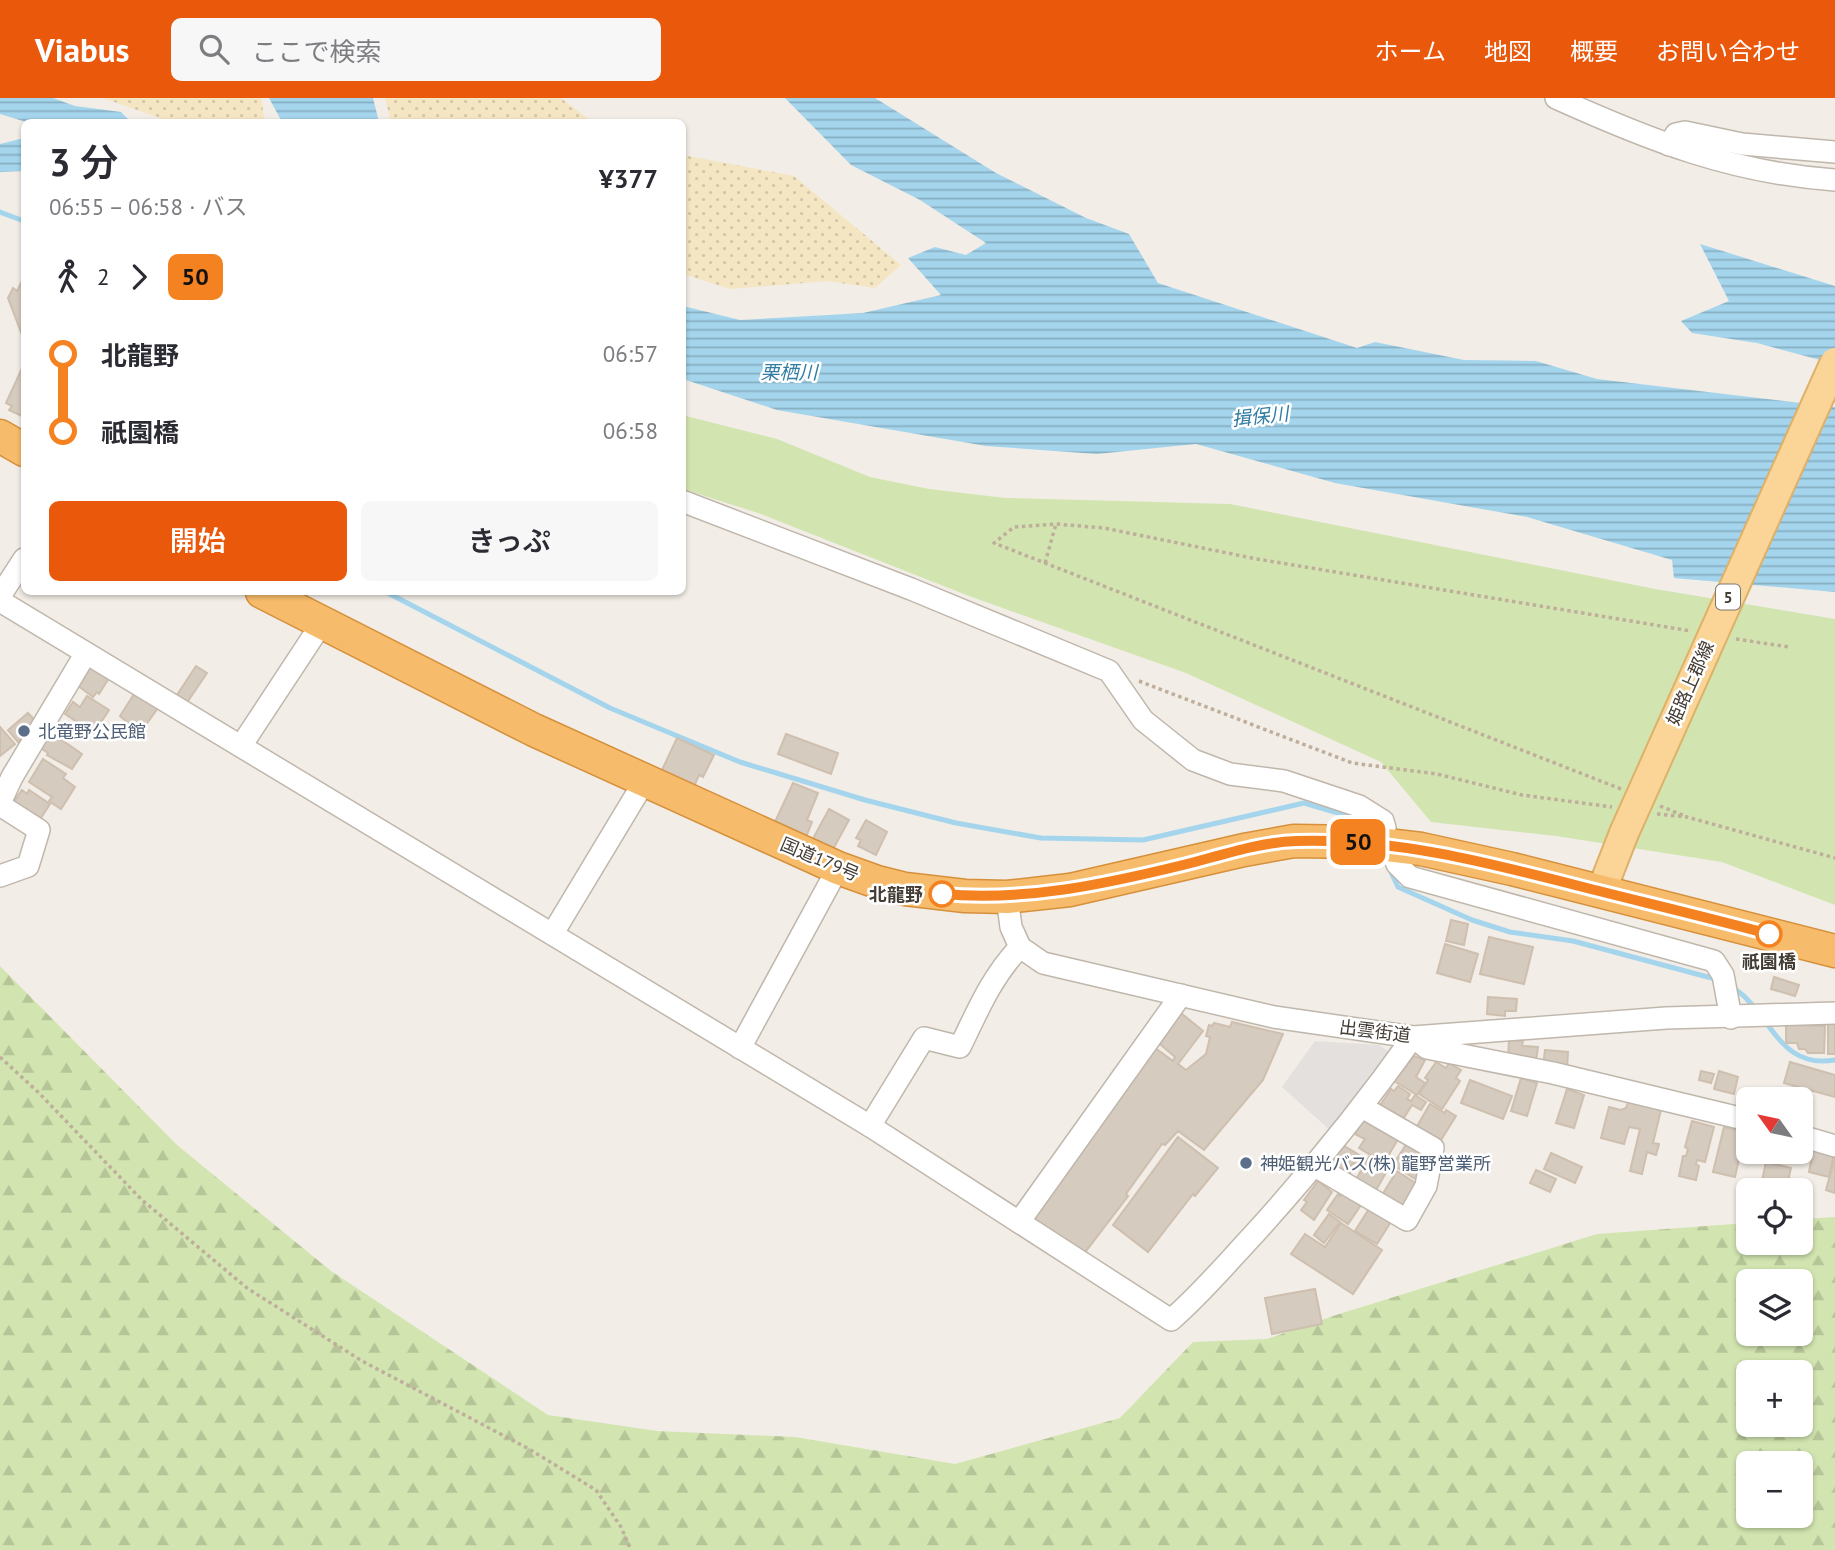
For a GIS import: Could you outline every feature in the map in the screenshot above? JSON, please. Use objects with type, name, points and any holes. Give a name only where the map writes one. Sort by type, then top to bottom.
[{"type":"highway","points":[[0,436],[21,448]]},
{"type":"highway","name":"国道179号","points":[[268,595],[534,730],[644,782],[838,868],[905,889],[965,896],[1007,897],[1070,890],[1294,841],[1361,842],[1421,849],[1512,869],[1835,951]]},
{"type":"main road","name":"姫路上郡線","points":[[1601,891],[1621,820],[1835,362]]},
{"type":"street","points":[[1556,98],[1669,145],[1722,163],[1795,177],[1835,180]]},
{"type":"street","points":[[1669,145],[1676,134],[1685,132],[1742,144],[1835,152]]},
{"type":"street","points":[[686,503],[900,584],[1109,671],[1143,720],[1193,760],[1230,774],[1284,781],[1359,806],[1383,821],[1385,828]]},
{"type":"street","points":[[21,564],[0,599],[870,1126],[1171,1320],[1195,1300],[1313,1165],[1362,1107],[1413,1037],[1427,1048],[1553,1073],[1736,1118]]},
{"type":"street","points":[[241,746],[322,623]]},
{"type":"street","points":[[0,876],[28,866],[39,830],[0,804],[12,777],[86,653]]},
{"type":"street","points":[[553,933],[644,782]]},
{"type":"street","points":[[1394,856],[1397,864],[1410,877],[1714,961],[1725,983],[1731,1018]]},
{"type":"street","points":[[740,1048],[838,868]]},
{"type":"street","points":[[870,1126],[923,1038],[960,1047],[989,986],[1020,947],[1011,928],[1007,897]]},
{"type":"street","name":"出雲街道","points":[[1020,947],[1043,962],[1274,1017],[1413,1037],[1666,1018],[1835,1013]]},
{"type":"street","points":[[1019,1222],[1181,995]]},
{"type":"street","points":[[1313,1165],[1406,1220],[1426,1185],[1433,1148],[1362,1107]]},
{"type":"street","points":[[1813,1140],[1835,1146]]},
{"type":"path","points":[[1045,563],[1056,524]]},
{"type":"path","points":[[1628,792],[1581,771],[994,543],[1014,527],[1056,524],[1104,528],[1257,558],[1693,631]]},
{"type":"path","points":[[1734,638],[1788,648]]},
{"type":"path","points":[[1109,671],[1161,687],[1352,764],[1437,774],[1621,820]]},
{"type":"path","points":[[1652,802],[1687,817],[1835,858]]},
{"type":"path","points":[[1645,812],[1687,817]]},
{"type":"path","points":[[0,1057],[48,1102],[142,1200],[247,1288],[362,1361],[529,1449],[596,1490],[621,1527],[631,1550]]},
{"type":"green space","points":[[686,416],[777,439],[870,477],[929,489],[1005,498],[1230,504],[1655,589],[1835,619],[1835,905],[1722,862],[1556,836],[1431,822],[1381,762],[1186,673],[969,596],[758,513],[686,490]]},
{"type":"green space","points":[[0,966],[177,1145],[331,1271],[548,1415],[657,1431],[795,1437],[955,1464],[1120,1418],[1193,1342],[1267,1339],[1597,1234],[1736,1224],[1736,1255],[1813,1255],[1813,1218],[1835,1217],[1835,1550],[0,1550]]},
{"type":"sand","points":[[103,98],[261,98],[264,119],[162,119]]},
{"type":"sand","points":[[385,98],[561,98],[588,119],[390,119]]},
{"type":"sand","points":[[686,156],[794,176],[901,265],[875,288],[828,281],[730,289],[686,275]]},
{"type":"shaded area","points":[[1315,1041],[1379,1045],[1392,1054],[1331,1131],[1282,1087]]},
{"type":"water","points":[[0,98],[53,98],[75,106],[121,112],[128,119],[21,120],[0,114]]},
{"type":"water","points":[[269,98],[373,98],[378,119],[280,119]]},
{"type":"water","points":[[785,98],[875,98],[996,173],[1086,218],[1129,234],[1158,283],[1357,348],[1375,342],[1464,360],[1536,361],[1597,379],[1835,407],[1835,592],[1674,578],[1672,560],[1527,517],[1335,483],[1196,444],[1097,454],[986,446],[777,410],[686,380],[686,307],[740,320],[863,313],[941,295],[908,258],[935,247],[966,255],[986,243],[920,200],[851,165]]},
{"type":"water","points":[[21,139],[21,171],[0,172],[0,144]]},
{"type":"water","points":[[1700,244],[1835,286],[1835,364],[1757,343],[1692,333],[1681,321],[1729,301]]},
{"type":"building","points":[[21,283],[21,332],[8,298],[13,288],[17,291]]},
{"type":"building","points":[[21,370],[21,416],[9,410],[12,406],[6,403]]},
{"type":"building","points":[[92,662],[111,675],[99,694],[97,692],[93,697],[77,685]]},
{"type":"building","points":[[196,666],[207,673],[186,704],[175,698]]},
{"type":"building","points":[[136,691],[160,705],[140,733],[120,716]]},
{"type":"building","points":[[87,696],[109,710],[94,733],[65,714],[73,702],[80,707]]},
{"type":"building","points":[[28,713],[38,724],[18,742],[8,730]]},
{"type":"building","points":[[0,727],[15,744],[0,756]]},
{"type":"building","points":[[48,734],[55,738],[56,736],[82,754],[72,769],[47,755],[48,753],[39,747]]},
{"type":"building","points":[[786,734],[838,753],[831,774],[778,754]]},
{"type":"building","points":[[677,738],[714,755],[703,777],[699,775],[692,791],[661,772]]},
{"type":"building","points":[[43,759],[66,774],[63,778],[75,787],[61,809],[49,801],[52,797],[29,782]]},
{"type":"building","points":[[793,783],[818,793],[807,820],[812,822],[806,837],[774,824]]},
{"type":"building","points":[[22,790],[27,794],[29,790],[50,804],[39,821],[12,804]]},
{"type":"building","points":[[829,809],[849,820],[830,855],[810,844]]},
{"type":"building","points":[[866,820],[887,832],[876,855],[858,846],[861,840],[856,838]]},
{"type":"building","points":[[1451,920],[1468,924],[1464,945],[1446,941]]},
{"type":"building","points":[[1489,937],[1533,947],[1524,984],[1480,974]]},
{"type":"building","points":[[1445,944],[1478,954],[1470,982],[1437,973]]},
{"type":"building","points":[[1774,977],[1799,985],[1795,996],[1771,989]]},
{"type":"building","points":[[1488,997],[1517,999],[1516,1011],[1505,1011],[1505,1016],[1487,1014]]},
{"type":"building","points":[[1181,1013],[1203,1031],[1178,1064],[1186,1070],[1206,1054],[1210,1037],[1206,1036],[1209,1025],[1214,1023],[1230,1027],[1232,1022],[1283,1034],[1263,1080],[1204,1150],[1178,1131],[1165,1145],[1162,1144],[1126,1194],[1128,1196],[1083,1255],[1034,1219],[1155,1048],[1173,1061],[1175,1057],[1160,1044]]},
{"type":"building","points":[[1828,1024],[1835,1024],[1835,1054],[1828,1054]]},
{"type":"building","points":[[1786,1025],[1825,1026],[1824,1053],[1808,1053],[1805,1049],[1799,1049],[1797,1043],[1786,1043]]},
{"type":"building","points":[[1509,1040],[1523,1041],[1522,1046],[1538,1047],[1536,1061],[1508,1058]]},
{"type":"building","points":[[1545,1050],[1568,1052],[1567,1070],[1543,1067]]},
{"type":"building","points":[[1414,1056],[1425,1060],[1416,1077],[1425,1083],[1417,1095],[1394,1081]]},
{"type":"building","points":[[1436,1062],[1446,1068],[1449,1063],[1461,1070],[1456,1078],[1460,1081],[1442,1109],[1419,1094],[1428,1080],[1425,1078]]},
{"type":"building","points":[[1790,1062],[1835,1075],[1835,1097],[1813,1091],[1813,1087],[1784,1083]]},
{"type":"building","points":[[1701,1071],[1714,1074],[1711,1083],[1699,1080]]},
{"type":"building","points":[[1719,1071],[1738,1077],[1734,1094],[1714,1089]]},
{"type":"building","points":[[1521,1078],[1537,1083],[1527,1116],[1511,1111]]},
{"type":"building","points":[[1470,1080],[1512,1096],[1503,1119],[1461,1103]]},
{"type":"building","points":[[1398,1086],[1410,1094],[1407,1099],[1411,1101],[1415,1095],[1426,1102],[1421,1110],[1412,1105],[1402,1121],[1379,1107],[1391,1089],[1394,1091]]},
{"type":"building","points":[[1567,1089],[1584,1095],[1574,1128],[1556,1123]]},
{"type":"building","points":[[1628,1102],[1661,1110],[1653,1143],[1659,1144],[1656,1155],[1647,1152],[1642,1174],[1630,1171],[1640,1129],[1629,1127],[1624,1144],[1601,1138],[1609,1107],[1621,1110],[1626,1108]]},
{"type":"building","points":[[1430,1104],[1456,1116],[1439,1143],[1416,1128]]},
{"type":"building","points":[[1364,1119],[1398,1139],[1384,1163],[1359,1148],[1365,1139],[1355,1134]]},
{"type":"building","points":[[1692,1121],[1714,1127],[1705,1162],[1697,1160],[1696,1164],[1699,1166],[1696,1180],[1679,1176],[1683,1156],[1686,1156],[1688,1149],[1685,1147]]},
{"type":"building","points":[[1724,1127],[1736,1130],[1738,1164],[1735,1177],[1713,1172]]},
{"type":"building","points":[[1178,1137],[1218,1168],[1195,1196],[1193,1194],[1148,1252],[1113,1225]]},
{"type":"building","points":[[1407,1143],[1422,1153],[1420,1157],[1423,1160],[1419,1168],[1423,1170],[1417,1180],[1393,1165]]},
{"type":"building","points":[[1341,1144],[1366,1159],[1360,1168],[1353,1163],[1350,1167],[1353,1169],[1347,1177],[1328,1164]]},
{"type":"building","points":[[1813,1150],[1834,1154],[1829,1177],[1809,1172],[1810,1164],[1813,1164]]},
{"type":"building","points":[[1551,1153],[1582,1167],[1575,1183],[1544,1169]]},
{"type":"building","points":[[1369,1157],[1388,1169],[1375,1192],[1355,1181]]},
{"type":"building","points":[[1835,1157],[1835,1193],[1826,1190]]},
{"type":"building","points":[[1766,1164],[1791,1168],[1789,1178],[1763,1178]]},
{"type":"building","points":[[1536,1170],[1556,1179],[1550,1192],[1530,1183]]},
{"type":"building","points":[[1397,1171],[1417,1184],[1402,1208],[1382,1195]]},
{"type":"building","points":[[1318,1181],[1332,1192],[1314,1220],[1301,1210],[1307,1202],[1304,1200]]},
{"type":"building","points":[[1342,1192],[1361,1205],[1348,1224],[1327,1210]]},
{"type":"building","points":[[1370,1207],[1392,1220],[1377,1244],[1355,1231]]},
{"type":"building","points":[[1329,1214],[1340,1222],[1324,1243],[1314,1235]]},
{"type":"building","points":[[1341,1223],[1382,1250],[1353,1294],[1291,1254],[1305,1234],[1325,1247]]},
{"type":"building","points":[[1315,1289],[1322,1324],[1272,1334],[1265,1298]]},
{"type":"waterway","points":[[0,212],[21,220]]},
{"type":"waterway","points":[[392,595],[610,708],[740,762],[865,800],[956,823],[1041,838],[1143,840],[1304,803],[1369,822],[1373,832]]},
{"type":"waterway","points":[[1390,870],[1398,887],[1472,920],[1510,932],[1573,941],[1719,980]]},
{"type":"waterway","points":[[1731,986],[1757,1010]]},
{"type":"waterway","points":[[1765,1021],[1786,1046],[1802,1057],[1835,1060]]},
{"type":"bus line","name":"50","points":[[942,894],[1007,897],[1070,890],[1294,841],[1361,842],[1421,849],[1512,869],[1769,934]]},
{"type":"place","name":"北竜野公民館","points":[[24,731]]},
{"type":"place","name":"北龍野","points":[[942,894]]},
{"type":"place","name":"祇園橋","points":[[1769,934]]},
{"type":"place","name":"神姫観光バス(株) 龍野営業所","points":[[1246,1163]]},
{"type":"water label","name":"栗栖川","points":[[789,372]]},
{"type":"water label","name":"揖保川","points":[[1260,416]]}]
